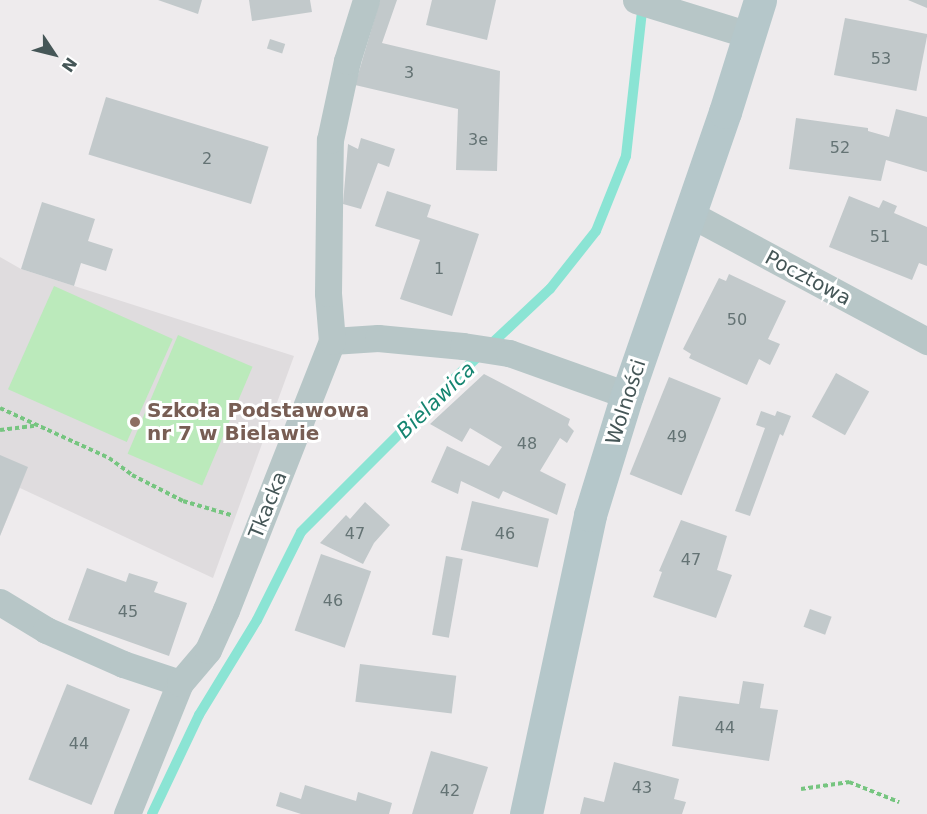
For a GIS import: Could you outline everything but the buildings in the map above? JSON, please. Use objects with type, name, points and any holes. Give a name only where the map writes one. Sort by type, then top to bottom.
[{"type":"street","name":"Tkacka","points":[[127,814],[180,683],[208,650],[262,521],[332,341],[328,293],[330,140],[347,62],[366,0]]},
{"type":"street","points":[[636,0],[749,35]]},
{"type":"street","name":"Wolności","points":[[526,814],[584,538],[627,395],[690,214],[760,0]]},
{"type":"street","name":"Pocztowa","points":[[690,214],[927,342]]},
{"type":"street","points":[[332,341],[378,338],[509,353],[627,395]]},
{"type":"street","points":[[0,602],[46,630],[123,664],[180,683]]},
{"type":"path","points":[[0,408],[109,458],[132,475],[183,501],[226,514],[262,521]]},
{"type":"path","points":[[0,430],[36,426]]},
{"type":"path","points":[[801,789],[849,782],[899,802]]},
{"type":"shaded area","name":"Szkoła Podstawowa nr 7 w Bielawie","points":[[0,257],[21,269],[294,356],[213,578],[20,488],[0,536]]},
{"type":"green space","points":[[54,286],[173,339],[127,442],[8,389]]},
{"type":"green space","points":[[178,335],[253,367],[202,485],[128,454]]},
{"type":"waterway","name":"Bielawica","points":[[152,814],[199,715],[257,620],[301,532],[454,379],[550,289],[596,231],[626,156],[643,3]]},
{"type":"place","name":"Szkoła Podstawowa nr 7 w Bielawie","points":[[135,422]]}]
